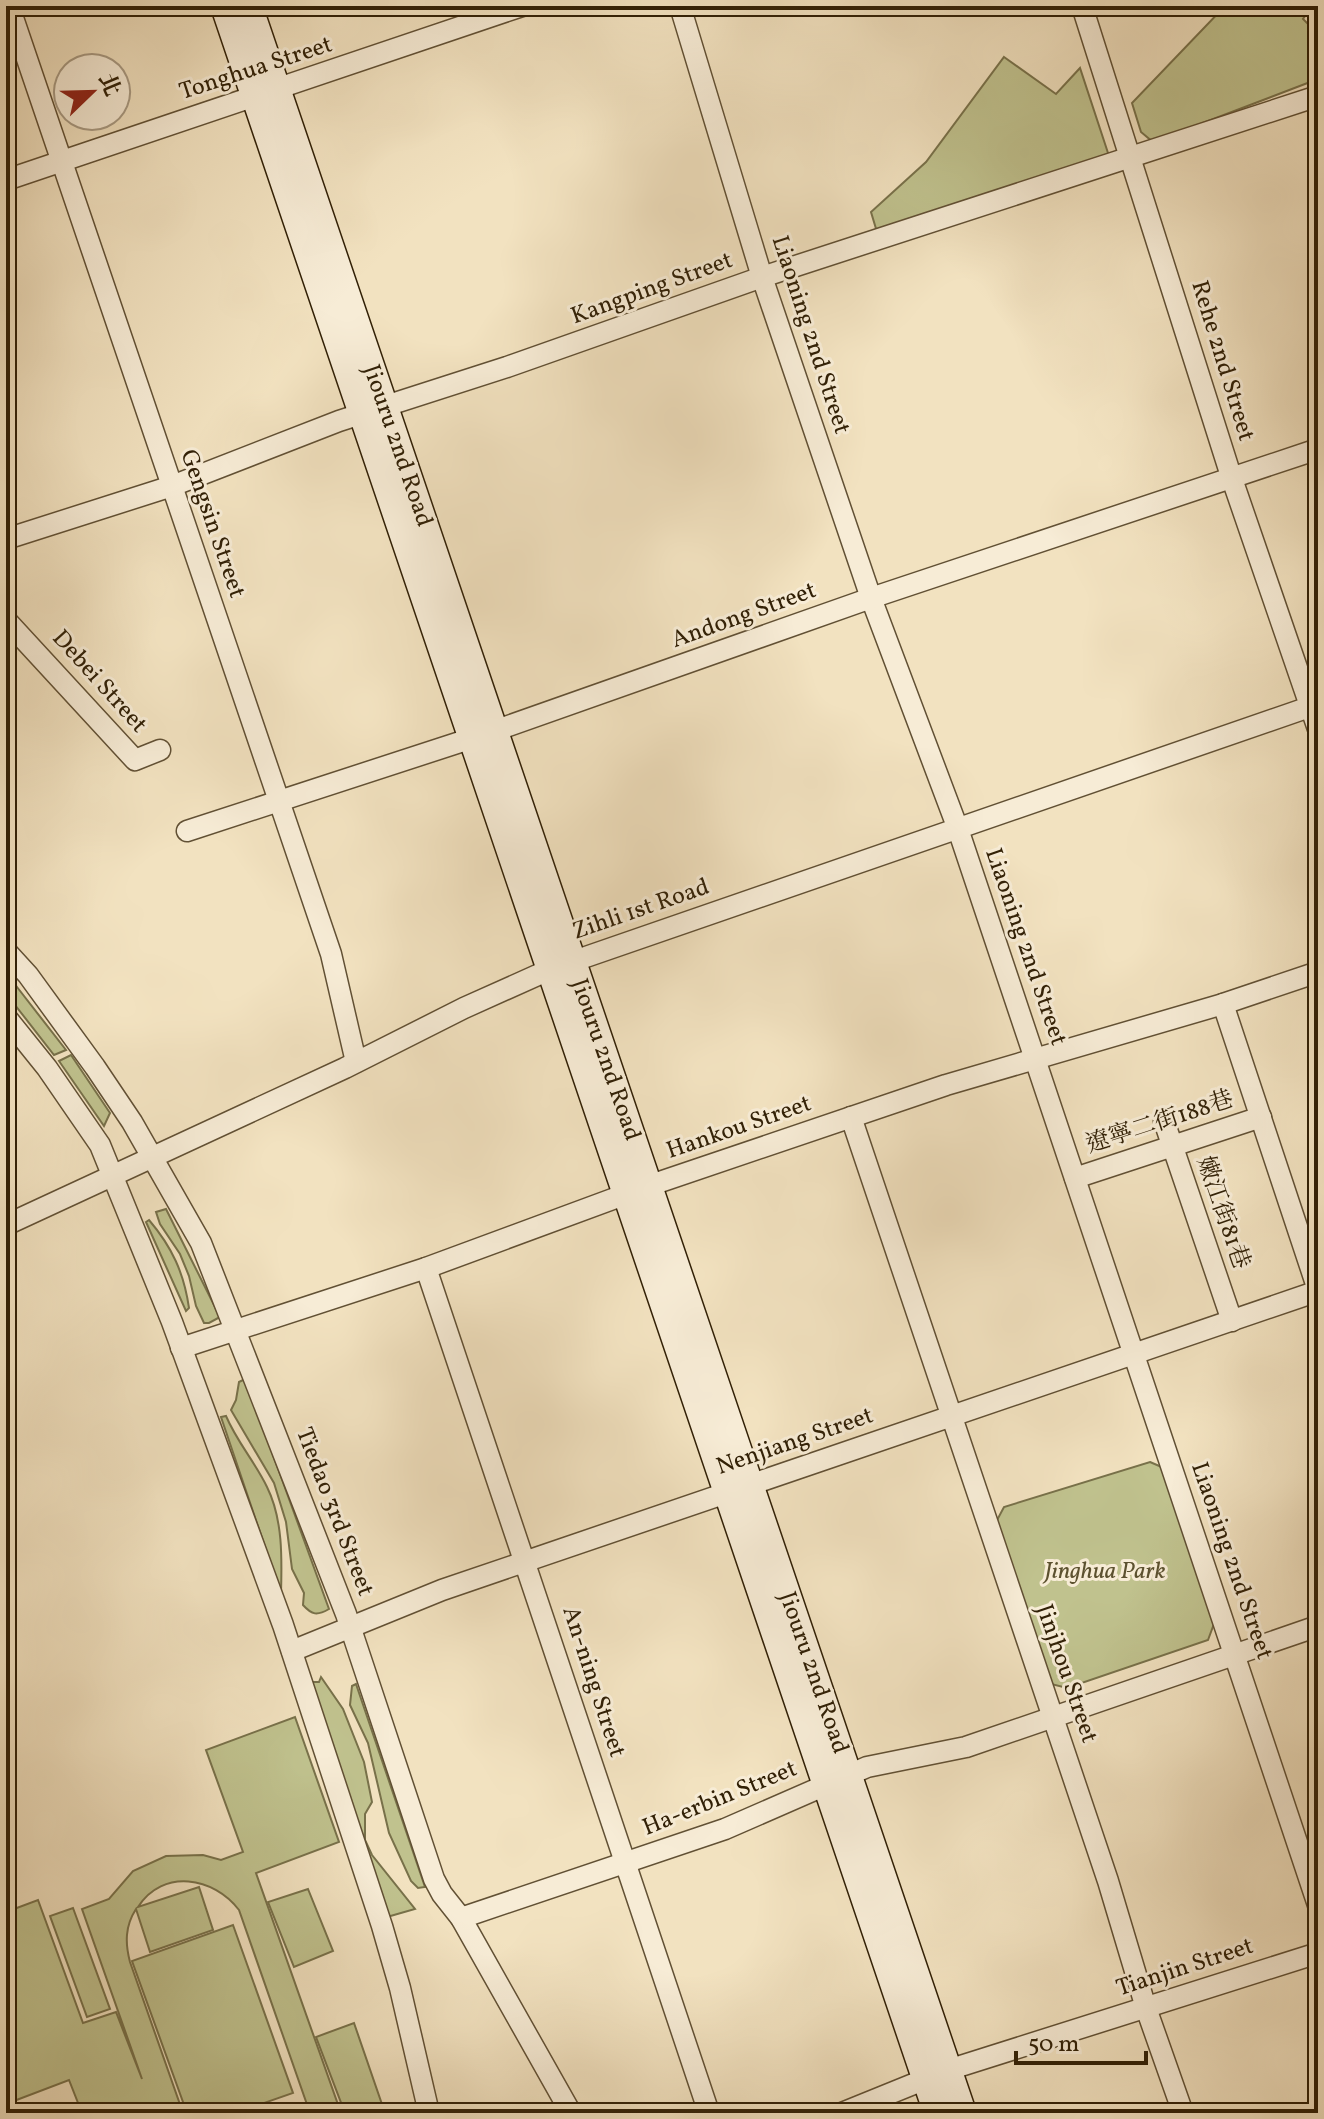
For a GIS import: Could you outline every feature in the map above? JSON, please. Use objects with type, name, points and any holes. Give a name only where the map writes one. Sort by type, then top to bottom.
[{"type":"street","name":"Gengsin Street","points":[[9,6],[331,954],[356,1062]]},
{"type":"street","name":"Jiouru 2nd Road","points":[[225,6],[266,94],[937,2074],[962,2113]]},
{"type":"street","name":"Jiouru 2nd Road","points":[[248,6],[266,94]]},
{"type":"street","name":"Tonghua Street","points":[[6,180],[522,6]]},
{"type":"street","name":"Liaoning 2nd Street","points":[[680,6],[762,277],[871,598],[958,829],[1318,1905]]},
{"type":"street","name":"Rehe 2nd Street","points":[[1082,6],[1231,476],[1314,705],[1318,729]]},
{"type":"street","name":"Kangping Street","points":[[6,539],[172,486],[373,410],[564,348],[762,277],[1318,96]]},
{"type":"street","name":"Andong Street","points":[[187,831],[483,734],[871,598],[1318,449]]},
{"type":"street","name":"Debei Street","points":[[6,620],[135,760],[160,750]]},
{"type":"street","name":"Zihli 1st Road","points":[[6,1225],[561,965],[1314,705]]},
{"type":"street","name":"Tiedao 3rd Street","points":[[6,951],[28,975],[95,1067],[153,1158],[201,1243],[351,1629],[434,1879],[461,1918],[571,2113]]},
{"type":"street","name":"Hankou Street","points":[[181,1348],[426,1268],[638,1190],[946,1085],[1223,1004],[1318,972]]},
{"type":"street","points":[[1223,1004],[1318,1291]]},
{"type":"street","points":[[6,1017],[47,1068],[92,1133],[115,1176],[292,1651],[382,1926],[429,2113]]},
{"type":"street","name":"Jinjhou Street","points":[[851,1117],[1183,2113]]},
{"type":"street","name":"遼寧二街188巷","points":[[1075,1178],[1261,1117]]},
{"type":"street","name":"嫩江街81巷","points":[[1164,1121],[1232,1321]]},
{"type":"street","name":"An-ning Street","points":[[426,1268],[709,2113]]},
{"type":"street","name":"Nenjiang Street","points":[[292,1651],[442,1590],[1318,1291]]},
{"type":"street","name":"Ha-erbin Street","points":[[461,1918],[725,1829],[867,1767],[966,1747],[1318,1626]]},
{"type":"street","name":"Tianjin Street","points":[[842,2113],[937,2074],[1318,1953]]},
{"type":"street","name":"Jiouru 2nd Road","points":[[937,2074],[938,2113]]},
{"type":"green space","points":[[1225,6],[1312,6],[1303,19],[1318,34],[1318,79],[1153,142],[1141,132],[1132,103]]},
{"type":"green space","points":[[1004,57],[1056,94],[1080,68],[1110,159],[877,232],[871,212],[926,162]]},
{"type":"green space","points":[[17,987],[66,1050],[54,1055],[8,996]]},
{"type":"green space","points":[[71,1055],[110,1113],[104,1126],[59,1061]]},
{"type":"green space","points":[[166,1209],[220,1317],[209,1323],[204,1323],[196,1306],[180,1254],[160,1224],[156,1212]]},
{"type":"green space","points":[[149,1220],[170,1250],[180,1272],[189,1308],[186,1311],[146,1222]]},
{"type":"green space","points":[[243,1380],[247,1383],[329,1609],[321,1613],[312,1613],[303,1605],[304,1593],[292,1569],[286,1522],[274,1483],[231,1410],[239,1382]]},
{"type":"green space","points":[[226,1416],[272,1499],[280,1539],[281,1594],[221,1417]]},
{"type":"green space","name":"Jinghua Park","points":[[1150,1462],[1164,1468],[1215,1621],[1208,1640],[1067,1688],[1051,1684],[996,1522],[1004,1507]]},
{"type":"green space","points":[[321,1677],[343,1709],[364,1762],[372,1802],[365,1814],[365,1840],[372,1855],[415,1909],[387,1917],[310,1682],[319,1682]]},
{"type":"green space","points":[[356,1684],[425,1887],[418,1888],[411,1881],[389,1833],[368,1743],[350,1705],[352,1686]]},
{"type":"green space","points":[[295,1717],[339,1842],[256,1873],[341,2113],[310,2113],[239,1910],[216,1890],[188,1882],[161,1886],[138,1907],[199,1887],[213,1930],[150,1952],[136,1909],[128,1928],[127,1941],[130,1962],[183,2113],[82,2113],[69,2080],[6,2104],[6,1912],[38,1900],[83,2023],[116,2012],[142,2079],[82,1909],[109,1899],[133,1871],[166,1856],[203,1855],[221,1860],[243,1852],[206,1750]]},
{"type":"green space","points":[[308,1889],[333,1951],[294,1967],[268,1902]]},
{"type":"green space","points":[[73,1908],[110,2009],[87,2017],[50,1916]]},
{"type":"green space","points":[[233,1925],[293,2093],[235,2113],[187,2113],[132,1961]]},
{"type":"green space","points":[[354,2023],[385,2113],[345,2113],[316,2037]]}]
